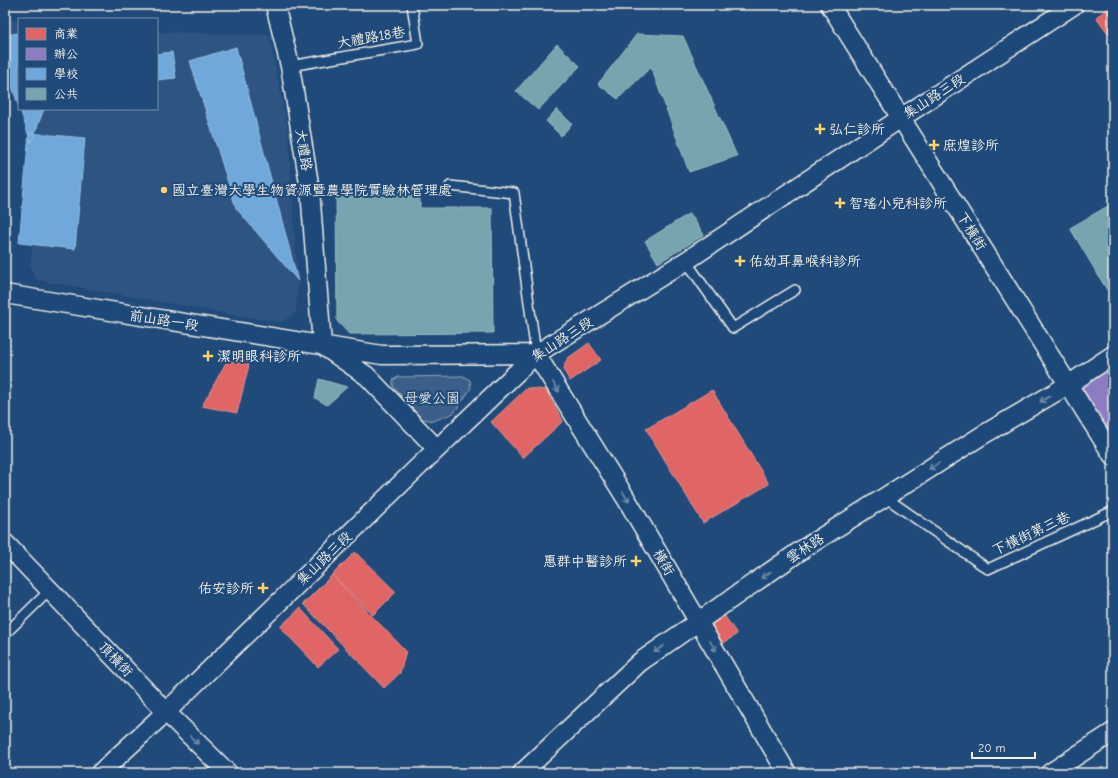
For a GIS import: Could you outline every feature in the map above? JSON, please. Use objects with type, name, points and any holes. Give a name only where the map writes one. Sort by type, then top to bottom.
[{"type":"street","name":"大禮路","points":[[275,5],[290,66],[310,190],[322,345]]},
{"type":"street","name":"下橫街","points":[[830,5],[1113,456]]},
{"type":"street","name":"集山路三段","points":[[100,773],[166,712],[536,354],[686,261],[1067,7]]},
{"type":"street","name":"前山路一段","points":[[5,294],[382,355],[536,354]]},
{"type":"street","name":"前山路一段","points":[[322,345],[367,376],[437,449]]},
{"type":"street","name":"橫街","points":[[536,354],[627,500],[787,773]]},
{"type":"street","name":"雲林路","points":[[522,773],[640,662],[803,549],[981,436],[1068,385],[1113,355]]},
{"type":"street","name":"頂橫街","points":[[5,543],[166,712],[228,773]]},
{"type":"street","points":[[1050,773],[1113,732]]},
{"type":"lane","name":"大禮路18巷","points":[[290,66],[418,44],[412,5]]},
{"type":"lane","points":[[450,186],[514,193],[536,354]]},
{"type":"lane","points":[[686,261],[733,328],[795,290]]},
{"type":"lane","name":"下橫街第三巷","points":[[885,497],[988,569],[1113,510]]},
{"type":"lane","points":[[5,634],[50,590]]},
{"type":"shaded area","points":[[5,20],[18,21],[18,90],[5,36]]},
{"type":"shaded area","name":"國立臺灣大學生物資源暨農學院實驗林管理處","points":[[158,32],[269,35],[288,131],[298,281],[296,312],[281,323],[37,280],[30,266],[34,234],[39,147],[23,110],[158,110]]},
{"type":"green space","name":"母愛公園","points":[[463,376],[470,380],[471,388],[454,413],[433,421],[420,418],[393,386],[393,380],[398,377]]},
{"type":"building: 商業","points":[[1113,5],[1113,40],[1096,17]]},
{"type":"building: 商業","points":[[589,343],[601,360],[570,381],[564,371],[565,363],[568,358]]},
{"type":"building: 商業","points":[[228,359],[249,365],[237,413],[202,406]]},
{"type":"building: 商業","points":[[527,388],[546,390],[563,421],[523,458],[491,422]]},
{"type":"building: 商業","points":[[712,390],[769,484],[703,523],[646,429]]},
{"type":"building: 商業","points":[[355,552],[396,592],[373,615],[332,575]]},
{"type":"building: 商業","points":[[332,575],[406,651],[400,673],[384,688],[303,604]]},
{"type":"building: 商業","points":[[300,608],[338,649],[318,667],[280,627]]},
{"type":"building: 商業","points":[[722,612],[737,634],[715,649],[700,626]]},
{"type":"building: 辦公","points":[[1113,364],[1113,442],[1077,388]]},
{"type":"building: 學校","points":[[18,33],[18,104],[5,67],[5,35]]},
{"type":"building: 學校","points":[[236,47],[298,281],[236,208],[190,61]]},
{"type":"building: 學校","points":[[172,52],[176,78],[158,80],[158,54]]},
{"type":"building: 學校","points":[[20,110],[44,110],[31,143]]},
{"type":"building: 學校","points":[[29,133],[85,138],[75,249],[19,243]]},
{"type":"building: 公共","points":[[637,34],[683,36],[737,156],[689,172],[651,67],[618,99],[598,84]]},
{"type":"building: 公共","points":[[557,44],[580,66],[538,110],[516,91]]},
{"type":"building: 公共","points":[[557,109],[572,124],[561,136],[546,121]]},
{"type":"building: 公共","points":[[336,190],[420,190],[420,208],[492,208],[493,333],[349,334],[337,321]]},
{"type":"building: 公共","points":[[1113,203],[1113,286],[1107,290],[1070,228]]},
{"type":"building: 公共","points":[[690,213],[704,235],[658,263],[645,241]]},
{"type":"building: 公共","points":[[319,379],[347,387],[327,405],[315,398]]},
{"type":"place","name":"弘仁診所","points":[[820,129]]},
{"type":"place","name":"庶煌診所","points":[[934,145]]},
{"type":"place","name":"國立臺灣大學生物資源暨農學院實驗林管理處","points":[[164,190]]},
{"type":"place","name":"智瑤小兒科診所","points":[[840,203]]},
{"type":"place","name":"佑幼耳鼻喉科診所","points":[[740,261]]},
{"type":"place","name":"潔明眼科診所","points":[[208,356]]},
{"type":"place","name":"惠群中醫診所","points":[[636,561]]},
{"type":"place","name":"佑安診所","points":[[263,588]]}]
